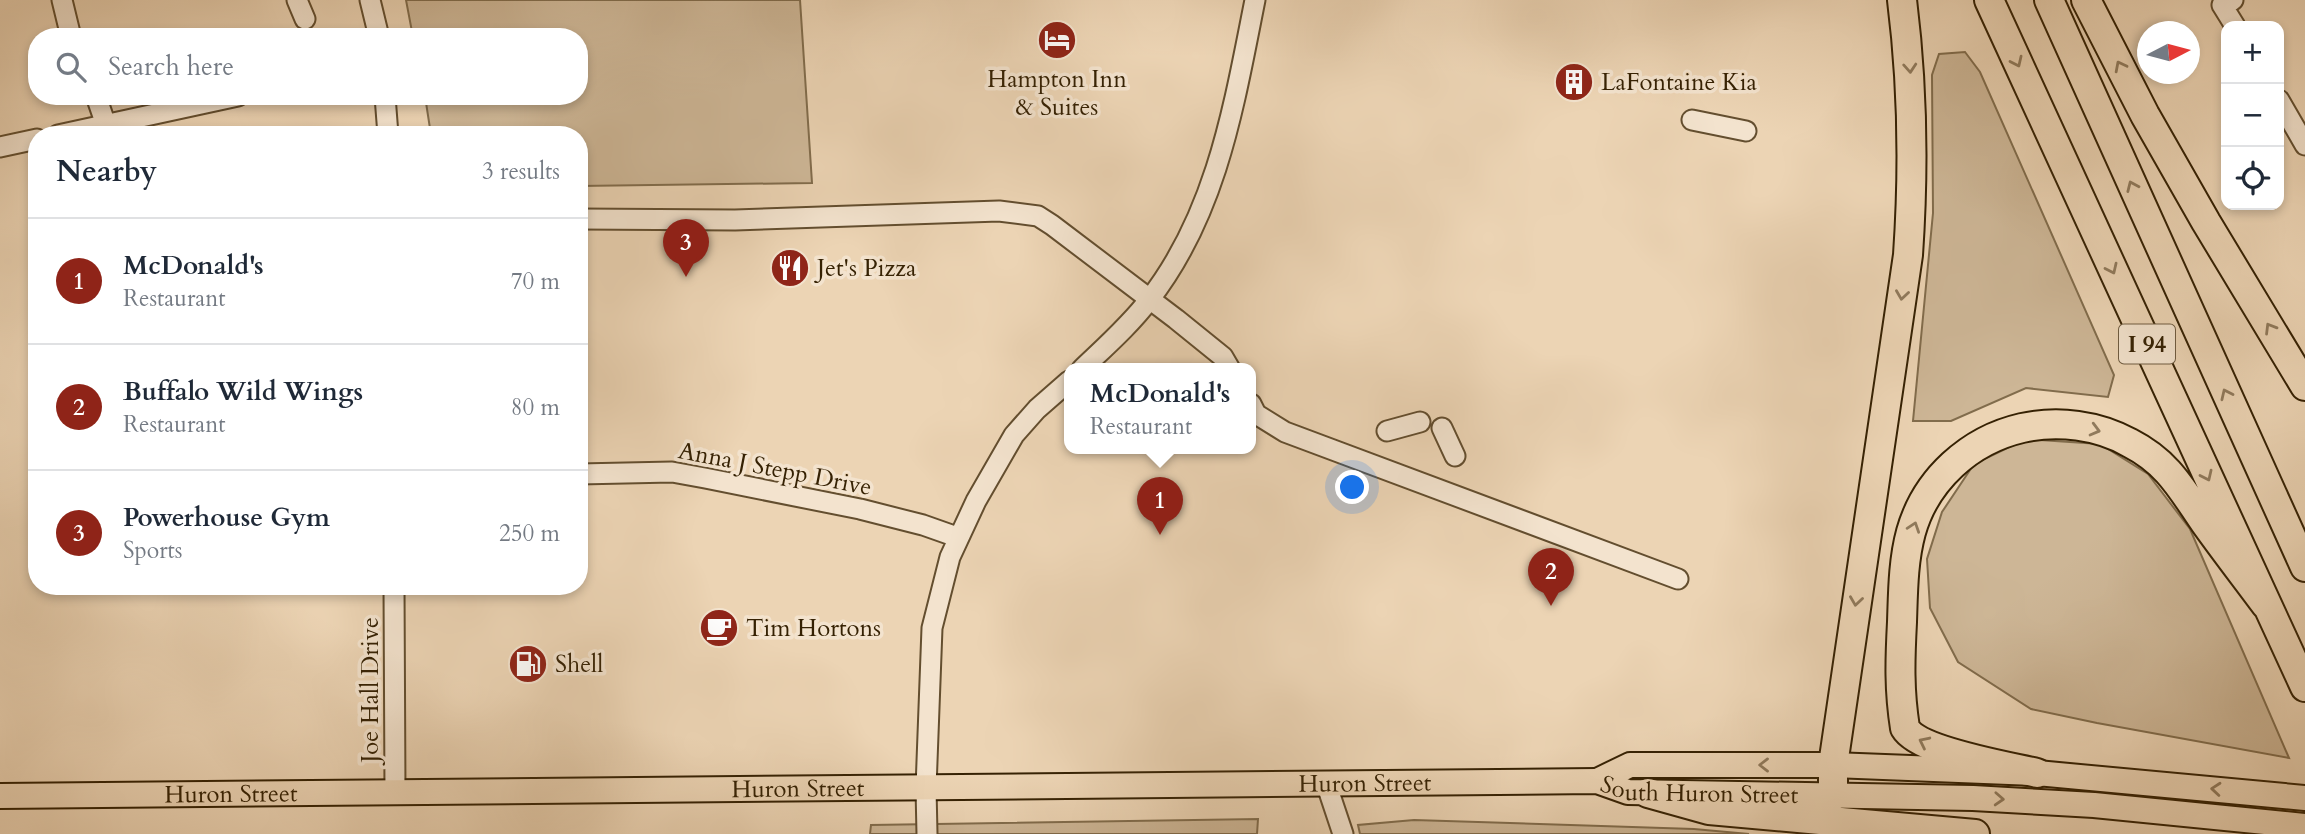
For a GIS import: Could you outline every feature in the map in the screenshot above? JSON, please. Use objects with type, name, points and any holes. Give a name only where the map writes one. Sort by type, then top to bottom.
[{"type":"highway","points":[[1833,796],[1833,765],[1908,255],[1913,126],[1902,0]]},
{"type":"highway","name":"I 94","points":[[1989,0],[2305,687]]},
{"type":"highway","name":"I 94","points":[[2049,0],[2305,567]]},
{"type":"highway","points":[[2086,0],[2145,115],[2305,386]]},
{"type":"highway","points":[[2037,773],[1924,744],[1907,733],[1905,728],[1900,695],[1901,636],[1906,559],[1912,531],[1927,494],[1950,466],[1977,445],[2005,432],[2037,425],[2077,425],[2130,443],[2154,458],[2176,478],[2206,524],[2266,605]]},
{"type":"highway","points":[[1648,793],[1709,810],[1975,834]]},
{"type":"main road","name":"South Huron Street","points":[[1597,780],[1630,765],[1833,765],[2037,773],[2294,797]]},
{"type":"main road","name":"South Huron Street","points":[[1597,780],[1628,792],[1973,798],[2080,804],[2301,826]]},
{"type":"main road","name":"Huron Street","points":[[0,796],[1597,780]]},
{"type":"street","points":[[62,0],[69,28]]},
{"type":"street","points":[[298,0],[305,19]]},
{"type":"street","points":[[370,0],[377,28]]},
{"type":"street","points":[[1088,363],[1150,300],[1191,235],[1215,177],[1231,123],[1255,0]]},
{"type":"street","points":[[2232,21],[2222,5],[2233,0]]},
{"type":"street","points":[[99,105],[106,125]]},
{"type":"street","points":[[101,126],[197,105]]},
{"type":"street","points":[[386,105],[388,126]]},
{"type":"street","points":[[2284,109],[2305,145]]},
{"type":"street","points":[[1692,120],[1746,131]]},
{"type":"street","points":[[0,147],[28,141]]},
{"type":"street","points":[[588,219],[748,220],[999,211],[1038,216],[1150,300],[1223,357],[1226,363]]},
{"type":"street","points":[[927,834],[926,788],[932,628],[950,558],[957,537],[1014,435],[1064,385]]},
{"type":"street","points":[[1256,414],[1285,432],[1678,579]]},
{"type":"street","points":[[1387,431],[1420,422]]},
{"type":"street","points":[[1442,428],[1455,456]]},
{"type":"street","name":"Anna J Stepp Drive","points":[[588,474],[672,472],[860,509],[957,537]]},
{"type":"street","name":"Joe Hall Drive","points":[[394,595],[395,793]]},
{"type":"street","points":[[1326,783],[1343,834]]},
{"type":"shaded area","points":[[406,0],[800,0],[812,183],[588,186],[588,126],[430,126],[426,105],[588,105],[588,28],[411,28]]},
{"type":"shaded area","points":[[1965,52],[1980,72],[2114,375],[2108,397],[2026,388],[1951,421],[1913,421],[1933,213],[1932,75],[1939,54]]},
{"type":"shaded area","points":[[2026,439],[2100,444],[2148,474],[2190,529],[2289,758],[2031,709],[1958,662],[1930,608],[1927,559],[1942,512],[1974,464]]},
{"type":"shaded area","points":[[1258,819],[1257,834],[870,834],[871,825]]},
{"type":"shaded area","points":[[1414,820],[1694,829],[1749,834],[1360,834],[1358,825]]},
{"type":"place","name":"Hampton Inn & Suites","points":[[1057,40]]},
{"type":"place","name":"LaFontaine Kia","points":[[1574,82]]},
{"type":"place","name":"Jet's Pizza","points":[[790,268]]},
{"type":"place","name":"Powerhouse Gym","points":[[686,277]]},
{"type":"place","name":"McDonald's","points":[[1160,535]]},
{"type":"place","name":"Buffalo Wild Wings","points":[[1551,606]]},
{"type":"place","name":"Tim Hortons","points":[[719,628]]},
{"type":"place","name":"Shell","points":[[528,664]]}]
